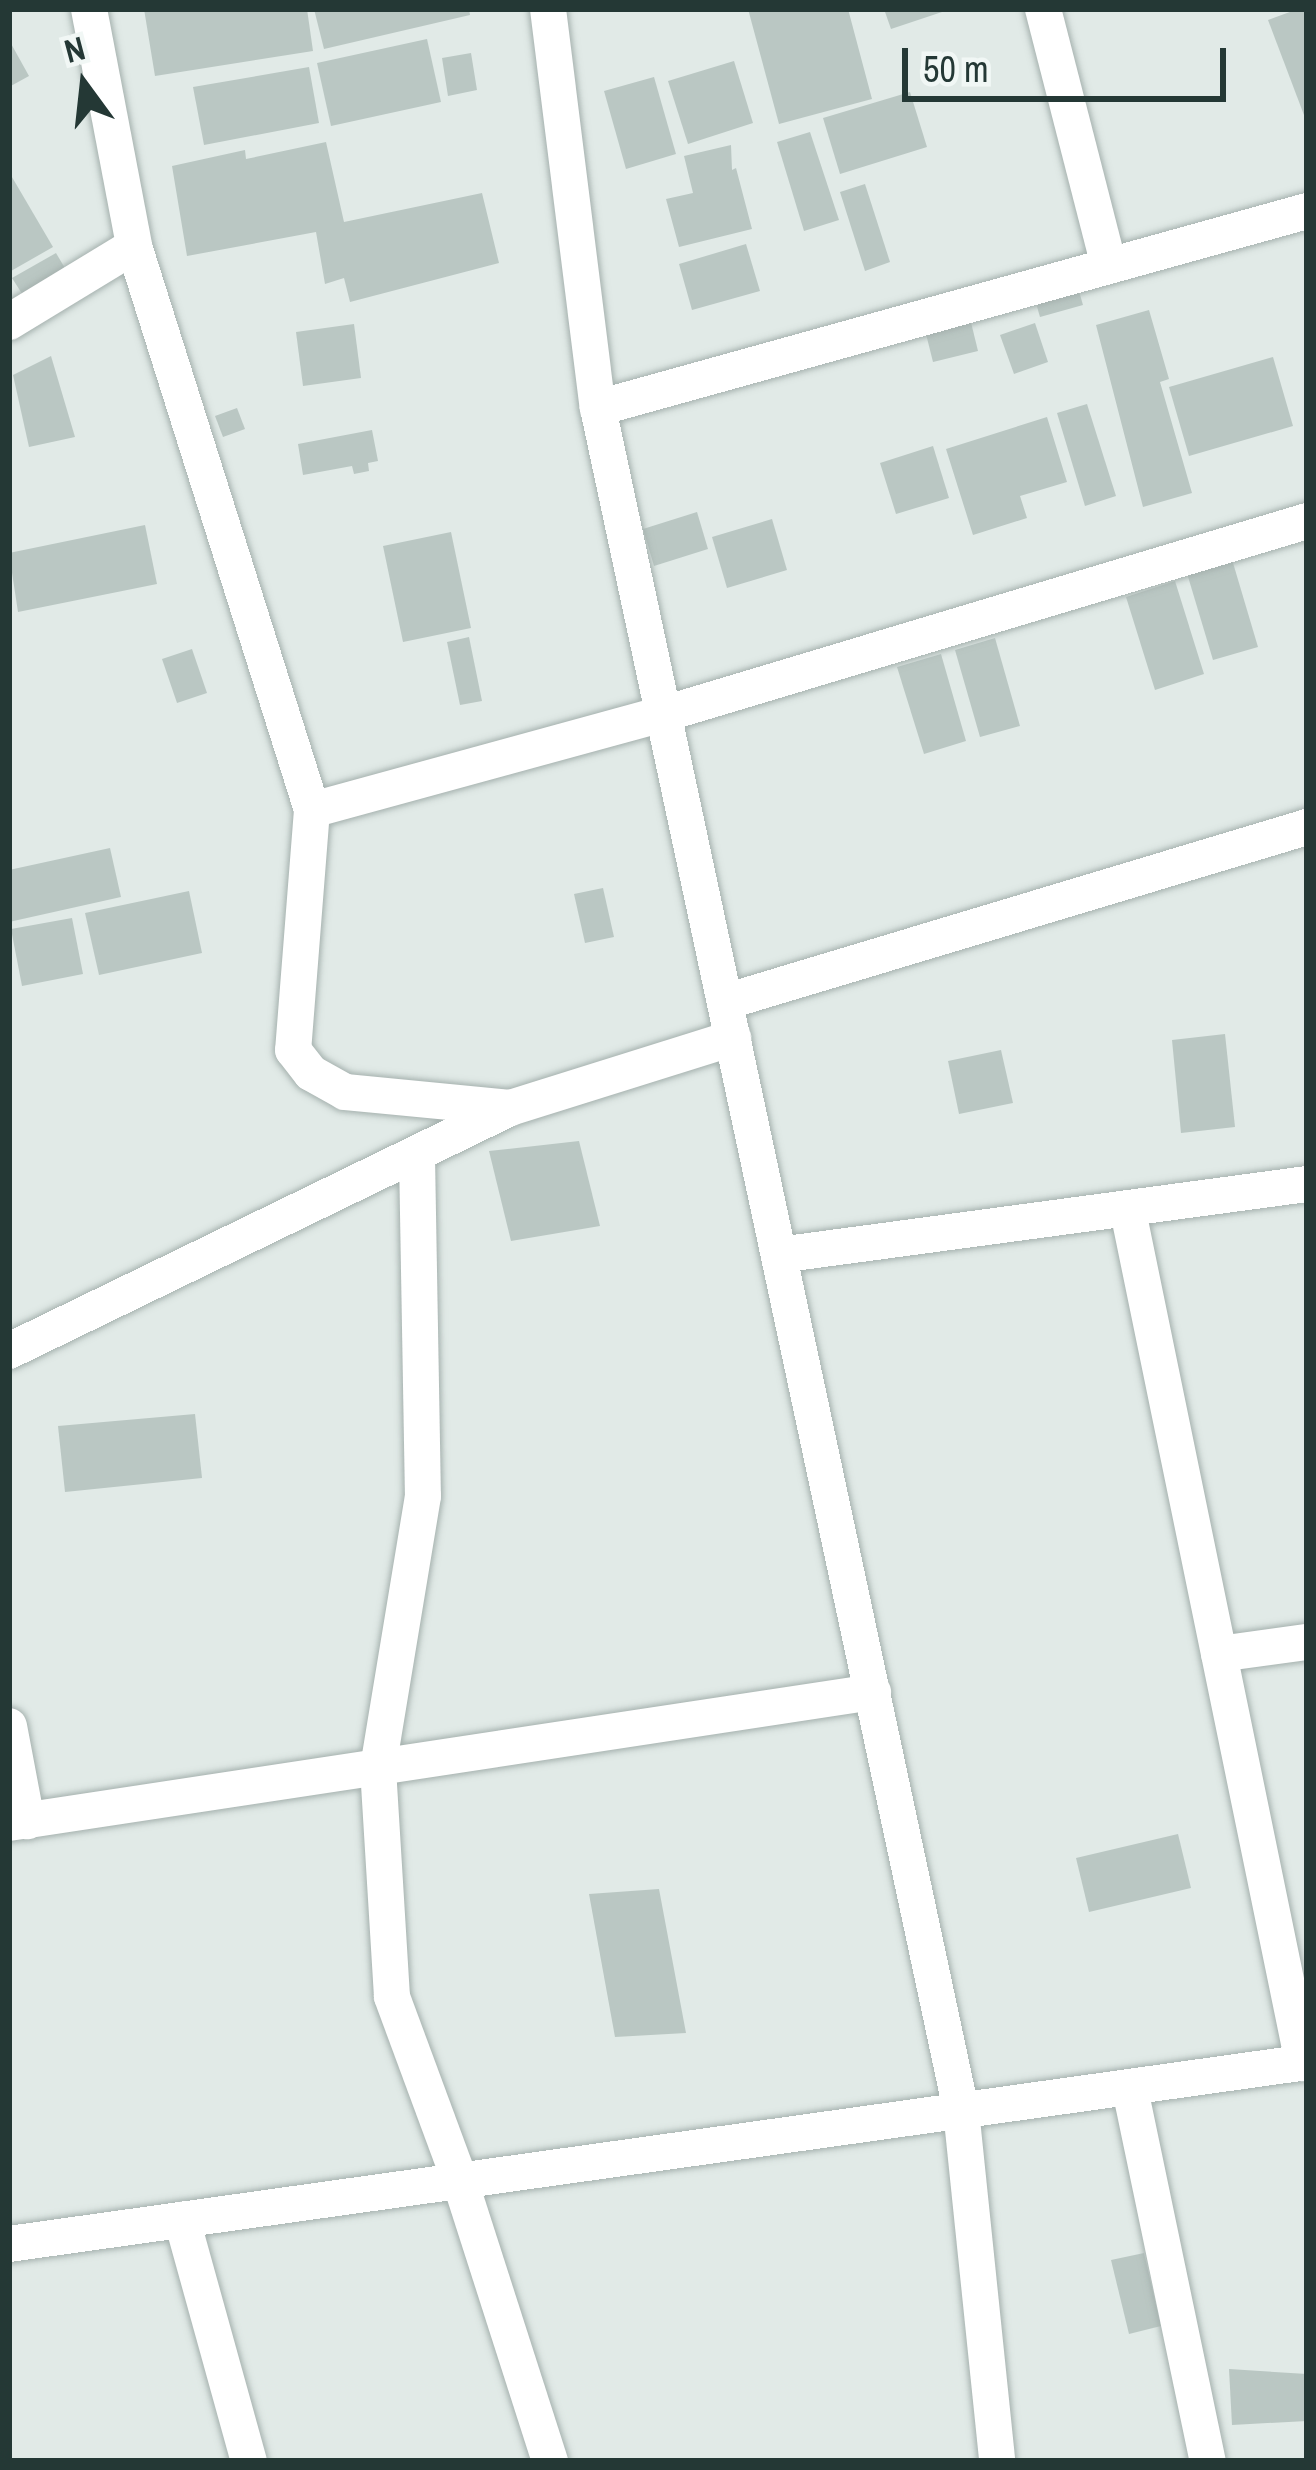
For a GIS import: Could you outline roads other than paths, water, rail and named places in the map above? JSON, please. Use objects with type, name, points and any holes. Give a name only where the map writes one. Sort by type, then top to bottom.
[{"type":"street","points":[[88,9],[134,246],[312,810],[292,1050],[311,1073],[345,1092],[510,1108]]},
{"type":"street","points":[[548,9],[598,408],[962,2110],[997,2461]]},
{"type":"street","points":[[1042,9],[1108,266]]},
{"type":"street","points":[[598,408],[1307,211]]},
{"type":"street","points":[[9,322],[134,246]]},
{"type":"street","points":[[312,810],[664,714],[1307,521]]},
{"type":"street","points":[[9,1351],[510,1108],[729,1020],[1307,827]]},
{"type":"street","points":[[417,1156],[423,1496],[378,1768],[392,1997],[460,2181],[550,2461]]},
{"type":"street","points":[[779,1255],[1307,1184]]},
{"type":"street","points":[[9,2244],[1305,2062],[1128,1211]]},
{"type":"street","points":[[1219,1654],[1307,1642]]},
{"type":"street","points":[[9,1726],[18,1822],[873,1692]]},
{"type":"street","points":[[1130,2089],[1208,2461]]},
{"type":"street","points":[[182,2220],[249,2461]]}]
